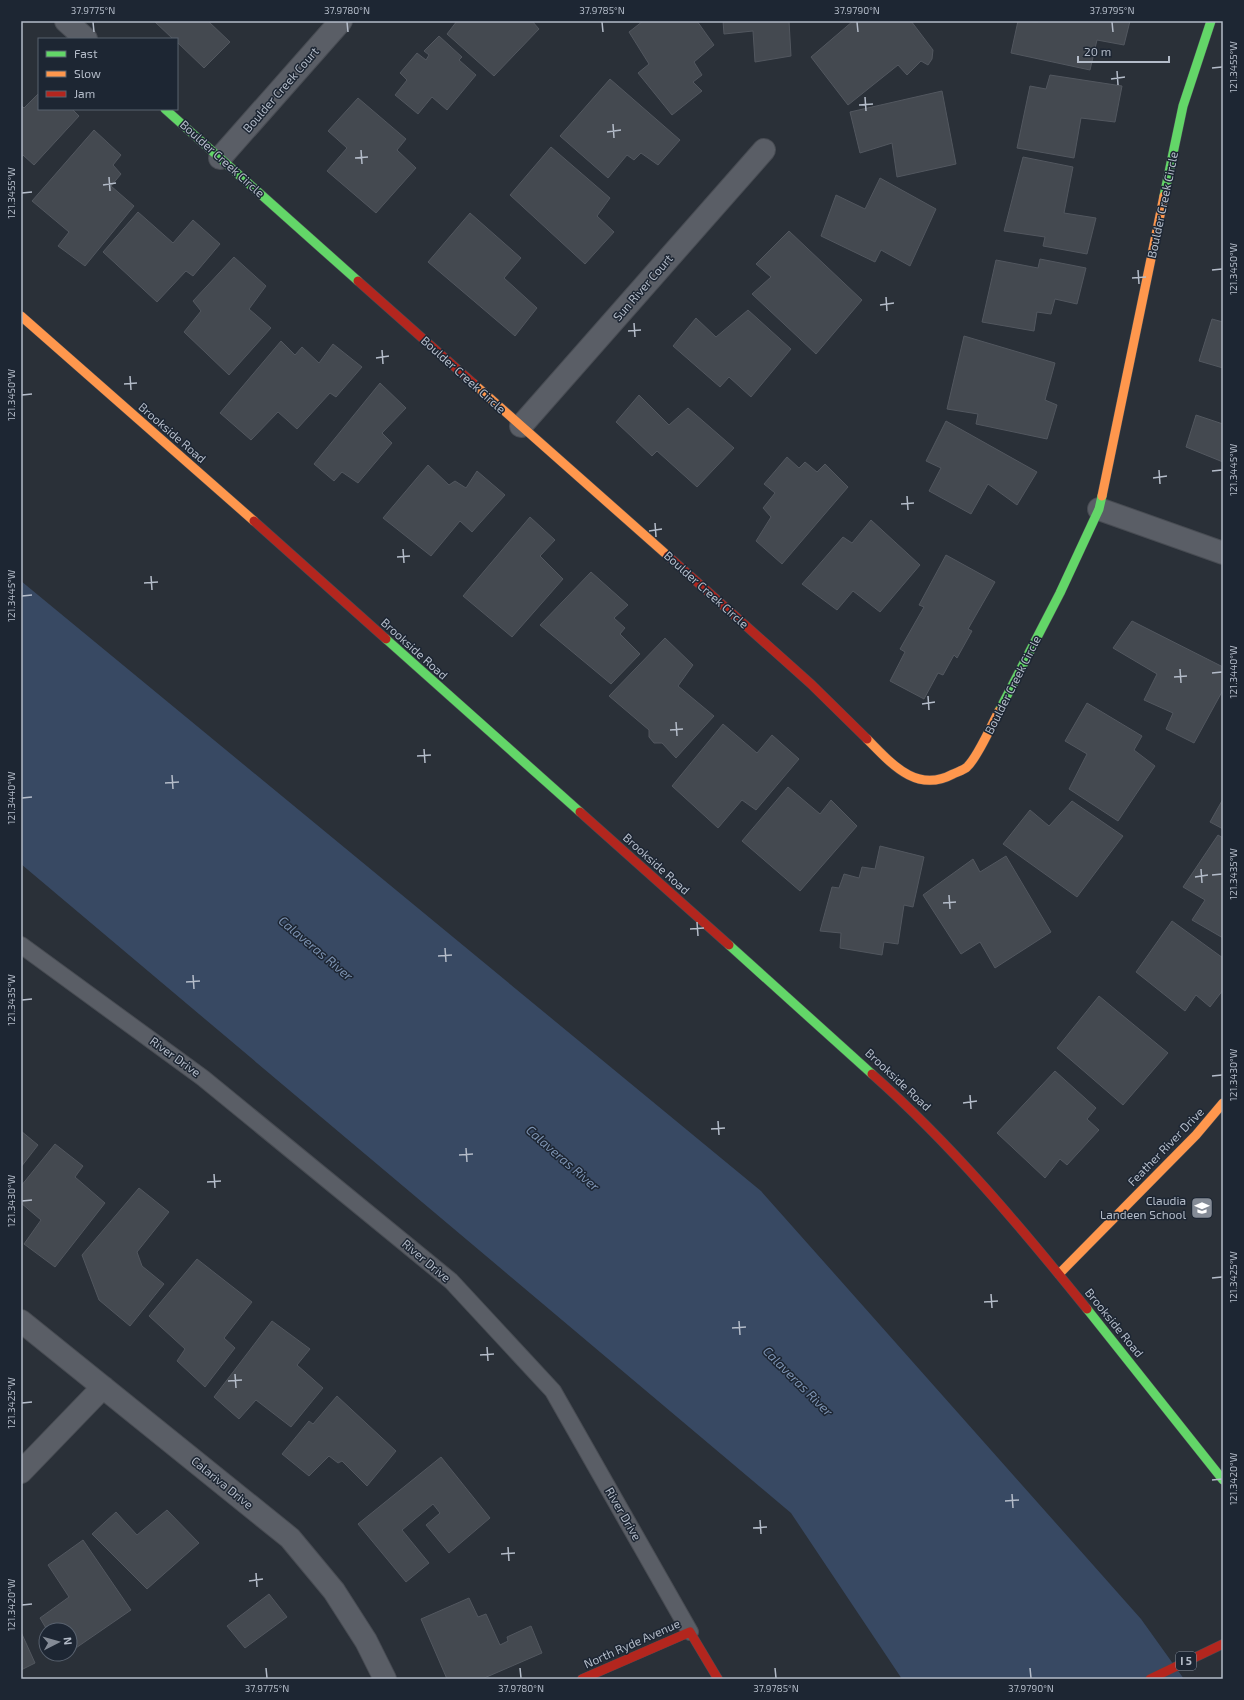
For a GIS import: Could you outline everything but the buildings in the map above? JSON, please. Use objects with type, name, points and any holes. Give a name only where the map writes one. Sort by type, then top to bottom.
[{"type":"main road","name":"Boulder Creek Circle","points":[[166,110],[811,684],[891,763],[912,778],[928,780],[944,779],[967,767],[982,746],[1060,593],[1099,509],[1183,106],[1211,21]]},
{"type":"main road","name":"Brookside Road","points":[[21,316],[201,474],[912,1108],[965,1164],[1059,1274],[1223,1480]]},
{"type":"main road","name":"Feather River Drive","points":[[1059,1274],[1196,1135],[1223,1104]]},
{"type":"main road","name":"North Ryde Avenue","points":[[582,1679],[690,1632]]},
{"type":"main road","name":"River Drive","points":[[690,1632],[718,1679]]},
{"type":"main road","name":"I 5","points":[[1150,1679],[1223,1644]]},
{"type":"street","points":[[66,21],[85,38]]},
{"type":"street","name":"Boulder Creek Court","points":[[220,158],[341,21]]},
{"type":"street","name":"Sun River Court","points":[[521,426],[764,150]]},
{"type":"street","points":[[1099,509],[1223,553]]},
{"type":"street","name":"Calariva Drive","points":[[21,1321],[290,1538],[334,1591],[366,1641],[385,1679]]},
{"type":"street","points":[[21,1472],[103,1387]]},
{"type":"lane","name":"River Drive","points":[[21,945],[203,1078],[451,1281],[553,1391],[690,1632]]},
{"type":"water","name":"Calaveras River","points":[[21,581],[761,1191],[1141,1619],[1184,1679],[902,1679],[791,1513],[21,864]]},
{"type":"traffic: fast","points":[[1164,196],[1183,106],[1211,21]]},
{"type":"traffic: fast","points":[[166,110],[358,281]]},
{"type":"traffic: fast","points":[[999,711],[1060,593],[1099,509],[1102,496]]},
{"type":"traffic: fast","points":[[386,639],[580,812]]},
{"type":"traffic: fast","points":[[729,945],[872,1074]]},
{"type":"traffic: fast","points":[[1087,1309],[1223,1480]]},
{"type":"traffic: slow","points":[[1102,496],[1164,196]]},
{"type":"traffic: slow","points":[[21,316],[254,521]]},
{"type":"traffic: slow","points":[[474,384],[668,556]]},
{"type":"traffic: slow","points":[[867,739],[895,766],[905,773],[916,778],[927,780],[940,779],[967,767],[980,748],[999,711]]},
{"type":"traffic: slow","points":[[1059,1274],[1196,1135],[1223,1103]]},
{"type":"traffic: jam","points":[[358,281],[474,384]]},
{"type":"traffic: jam","points":[[254,521],[386,639]]},
{"type":"traffic: jam","points":[[668,556],[811,684],[867,739]]},
{"type":"traffic: jam","points":[[580,812],[729,945]]},
{"type":"traffic: jam","points":[[872,1074],[957,1157],[1036,1247],[1087,1309]]},
{"type":"traffic: jam","points":[[582,1679],[690,1632],[718,1679]]},
{"type":"traffic: jam","points":[[1150,1679],[1223,1644]]},
{"type":"place","name":"Claudia Landeen School","points":[[1202,1208]]}]
